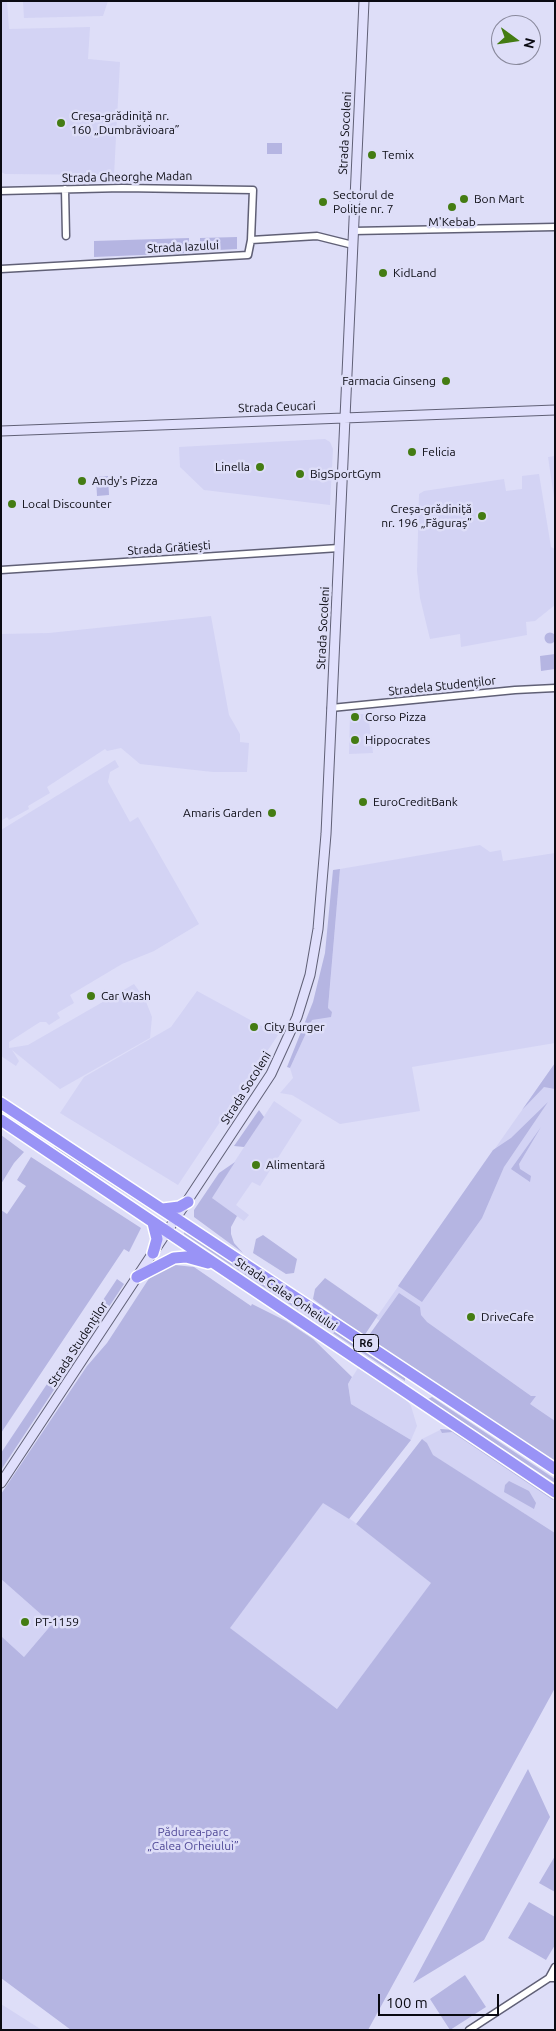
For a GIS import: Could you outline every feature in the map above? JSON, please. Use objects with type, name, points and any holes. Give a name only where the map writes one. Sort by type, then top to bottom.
[{"type":"highway","name":"Strada Calea Orheiului","points":[[1,1103],[555,1470]]},
{"type":"highway","name":"Strada Calea Orheiului","points":[[1,1120],[555,1492]]},
{"type":"highway","points":[[163,1209],[179,1207],[188,1202]]},
{"type":"highway","points":[[153,1223],[157,1239],[153,1253]]},
{"type":"highway","points":[[137,1277],[178,1258],[190,1258],[220,1266]]},
{"type":"highway","points":[[415,1397],[424,1382]]},
{"type":"main road","name":"Strada Socoleni","points":[[177,1219],[271,1074],[290,1037],[304,997],[314,954],[321,898],[331,708],[364,1]]},
{"type":"main road","name":"Strada Ceucari","points":[[1,431],[344,416],[555,410]]},
{"type":"main road","name":"Strada Studenților","points":[[1,1483],[177,1219]]},
{"type":"street","name":"Strada Gheorghe Madan","points":[[1,190],[206,188],[253,190],[251,240]]},
{"type":"street","points":[[65,189],[66,236]]},
{"type":"street","points":[[353,231],[555,227]]},
{"type":"street","points":[[251,240],[317,236],[353,245]]},
{"type":"street","name":"Strada Iazului","points":[[1,269],[248,255],[251,240]]},
{"type":"street","name":"Strada Grătiești","points":[[1,570],[339,548]]},
{"type":"street","name":"Stradela Studenților","points":[[331,708],[515,690],[555,688]]},
{"type":"street","points":[[469,2030],[552,1978],[555,1967]]},
{"type":"shaded area","name":"Creșa-grădiniță nr. 160 „Dumbrăvioara”","points":[[1,1],[7,1],[9,29],[90,27],[88,59],[120,62],[114,175],[5,174],[1,172]]},
{"type":"shaded area","points":[[23,1],[108,1],[103,16],[24,18]]},
{"type":"shaded area","points":[[325,439],[330,442],[333,449],[330,505],[204,490],[180,467],[179,447]]},
{"type":"shaded area","points":[[555,456],[555,504],[548,457]]},
{"type":"shaded area","name":"Creșa-grădiniță nr. 196 „Făguraș”","points":[[539,474],[551,547],[555,549],[555,605],[535,621],[526,622],[527,635],[461,647],[460,634],[430,639],[420,598],[417,571],[419,494],[424,491],[504,479],[506,491],[522,489],[522,476]]},
{"type":"shaded area","points":[[211,616],[229,715],[240,734],[240,742],[249,743],[247,772],[213,772],[140,764],[121,748],[107,751],[105,749],[47,787],[50,793],[28,806],[29,809],[9,820],[7,817],[1,821],[1,634],[49,633]]},
{"type":"shaded area","points":[[350,714],[368,714],[373,753],[349,754]]},
{"type":"shaded area","points":[[115,760],[119,767],[110,772],[108,782],[130,822],[138,817],[199,924],[154,951],[122,964],[70,995],[74,1003],[57,1013],[60,1018],[49,1025],[46,1022],[40,1022],[9,1042],[9,1048],[28,1045],[134,984],[145,999],[152,1017],[150,1038],[60,1089],[12,1050],[19,1061],[16,1066],[1,1056],[1,830]]},
{"type":"shaded area","points":[[480,845],[490,852],[501,850],[503,861],[555,853],[555,1043],[412,1067],[420,1111],[340,1124],[292,1095],[280,1093],[293,1078],[290,1068],[312,1020],[332,1012],[328,1009],[340,869]]},
{"type":"shaded area","points":[[197,991],[278,1035],[178,1185],[60,1113],[84,1077],[171,1027]]},
{"type":"shaded area","points":[[555,1063],[555,1441],[376,1318]]},
{"type":"shaded area","points":[[274,1101],[302,1120],[260,1186],[252,1182],[236,1205],[249,1215],[244,1221],[211,1198]]},
{"type":"shaded area","points":[[358,1368],[405,1398],[411,1406],[417,1426],[411,1440],[351,1404],[348,1384]]},
{"type":"shaded area","points":[[442,1429],[453,1430],[554,1498],[555,1533],[432,1455],[427,1443],[422,1439]]},
{"type":"shaded area","points":[[323,1502],[353,1521],[432,1583],[337,1709],[229,1628]]},
{"type":"shaded area","points":[[1,1579],[52,1624],[24,1657],[1,1636]]},
{"type":"shaded area","points":[[1,2004],[42,2030],[1,2030]]},
{"type":"green space","points":[[267,143],[282,143],[282,154],[267,154]]},
{"type":"green space","points":[[237,237],[237,249],[200,251],[200,238]]},
{"type":"green space","points":[[189,238],[189,253],[94,257],[94,241]]},
{"type":"green space","points":[[108,476],[109,495],[97,496],[96,477]]},
{"type":"green space","points":[[550,632],[556,638],[550,644],[544,638]]},
{"type":"green space","points":[[555,654],[555,669],[541,671],[540,656]]},
{"type":"green space","points":[[340,869],[328,1008],[332,1012],[331,1017],[312,1020],[290,1068],[287,1067],[313,1002],[325,953],[333,870]]},
{"type":"green space","points":[[555,1063],[555,1089],[544,1087],[522,1110]]},
{"type":"green space","points":[[548,1102],[504,1167],[482,1218],[422,1302],[398,1286],[493,1150],[511,1138]]},
{"type":"green space","points":[[259,1110],[264,1117],[244,1147],[234,1146]]},
{"type":"green space","points":[[541,1127],[519,1164],[520,1169],[531,1176],[530,1182],[511,1169]]},
{"type":"green space","points":[[1,1135],[24,1152],[14,1163],[1,1184]]},
{"type":"green space","points":[[53,1144],[151,1209],[152,1211],[55,1148]]},
{"type":"green space","points":[[31,1157],[141,1228],[129,1252],[124,1249],[1,1433],[1,1210],[7,1214],[26,1186],[17,1180]]},
{"type":"green space","points":[[235,1162],[212,1198],[237,1216],[231,1227],[231,1234],[234,1243],[243,1253],[194,1217],[194,1210],[219,1173]]},
{"type":"green space","points":[[184,1231],[405,1378],[405,1381],[184,1234]]},
{"type":"green space","points":[[263,1235],[297,1259],[294,1273],[286,1274],[253,1253],[256,1239]]},
{"type":"green space","name":"Pădurea-parc „Calea Orheiului”","points":[[173,1262],[175,1265],[194,1267],[251,1306],[252,1304],[286,1321],[313,1339],[352,1377],[348,1384],[351,1404],[411,1440],[349,1519],[323,1503],[230,1628],[337,1709],[431,1583],[356,1524],[422,1439],[427,1443],[433,1455],[555,1533],[555,1688],[368,2030],[71,2030],[1,1978],[1,1636],[24,1657],[52,1624],[1,1579],[1,1494],[87,1366],[107,1343],[148,1280],[157,1269]]},
{"type":"green space","points":[[325,1278],[378,1315],[364,1336],[313,1299],[315,1289]]},
{"type":"green space","points":[[117,1279],[124,1284],[1,1470],[1,1453]]},
{"type":"green space","points":[[399,1293],[420,1307],[421,1315],[427,1322],[531,1396],[536,1396],[530,1404],[555,1421],[555,1463],[367,1338]]},
{"type":"green space","points":[[432,1397],[555,1479],[555,1483],[428,1399]]},
{"type":"green space","points":[[440,1429],[453,1430],[554,1498],[553,1500],[452,1432],[442,1433]]},
{"type":"green space","points":[[509,1481],[529,1491],[536,1503],[534,1509],[504,1492],[505,1485]]},
{"type":"green space","points":[[528,1769],[550,1817],[484,1940],[413,1983]]},
{"type":"green space","points":[[555,1856],[555,1892],[539,1883]]},
{"type":"green space","points":[[529,1902],[555,1917],[555,1945],[546,1960],[508,1938]]},
{"type":"green space","points":[[465,1975],[486,2007],[450,2030],[430,1999]]},
{"type":"place","name":"Creșa-grădiniță nr. 160 „Dumbrăvioara”","points":[[61,123]]},
{"type":"place","name":"Temix","points":[[372,155]]},
{"type":"place","name":"Bon Mart","points":[[464,199]]},
{"type":"place","name":"Sectorul de Poliție nr. 7","points":[[323,202]]},
{"type":"place","name":"M'Kebab","points":[[452,207]]},
{"type":"place","name":"KidLand","points":[[383,273]]},
{"type":"place","name":"Farmacia Ginseng","points":[[446,381]]},
{"type":"place","name":"Felicia","points":[[412,452]]},
{"type":"place","name":"Linella","points":[[260,467]]},
{"type":"place","name":"BigSportGym","points":[[300,474]]},
{"type":"place","name":"Andy's Pizza","points":[[82,481]]},
{"type":"place","name":"Local Discounter","points":[[12,504]]},
{"type":"place","name":"Creșa-grădiniță nr. 196 „Făguraș”","points":[[482,516]]},
{"type":"place","name":"Corso Pizza","points":[[355,717]]},
{"type":"place","name":"Hippocrates","points":[[355,740]]},
{"type":"place","name":"EuroCreditBank","points":[[363,802]]},
{"type":"place","name":"Amaris Garden","points":[[272,813]]},
{"type":"place","name":"Car Wash","points":[[91,996]]},
{"type":"place","name":"City Burger","points":[[254,1027]]},
{"type":"place","name":"Alimentară","points":[[256,1165]]},
{"type":"place","name":"DriveCafe","points":[[471,1317]]},
{"type":"place","name":"PT-1159","points":[[25,1622]]}]
